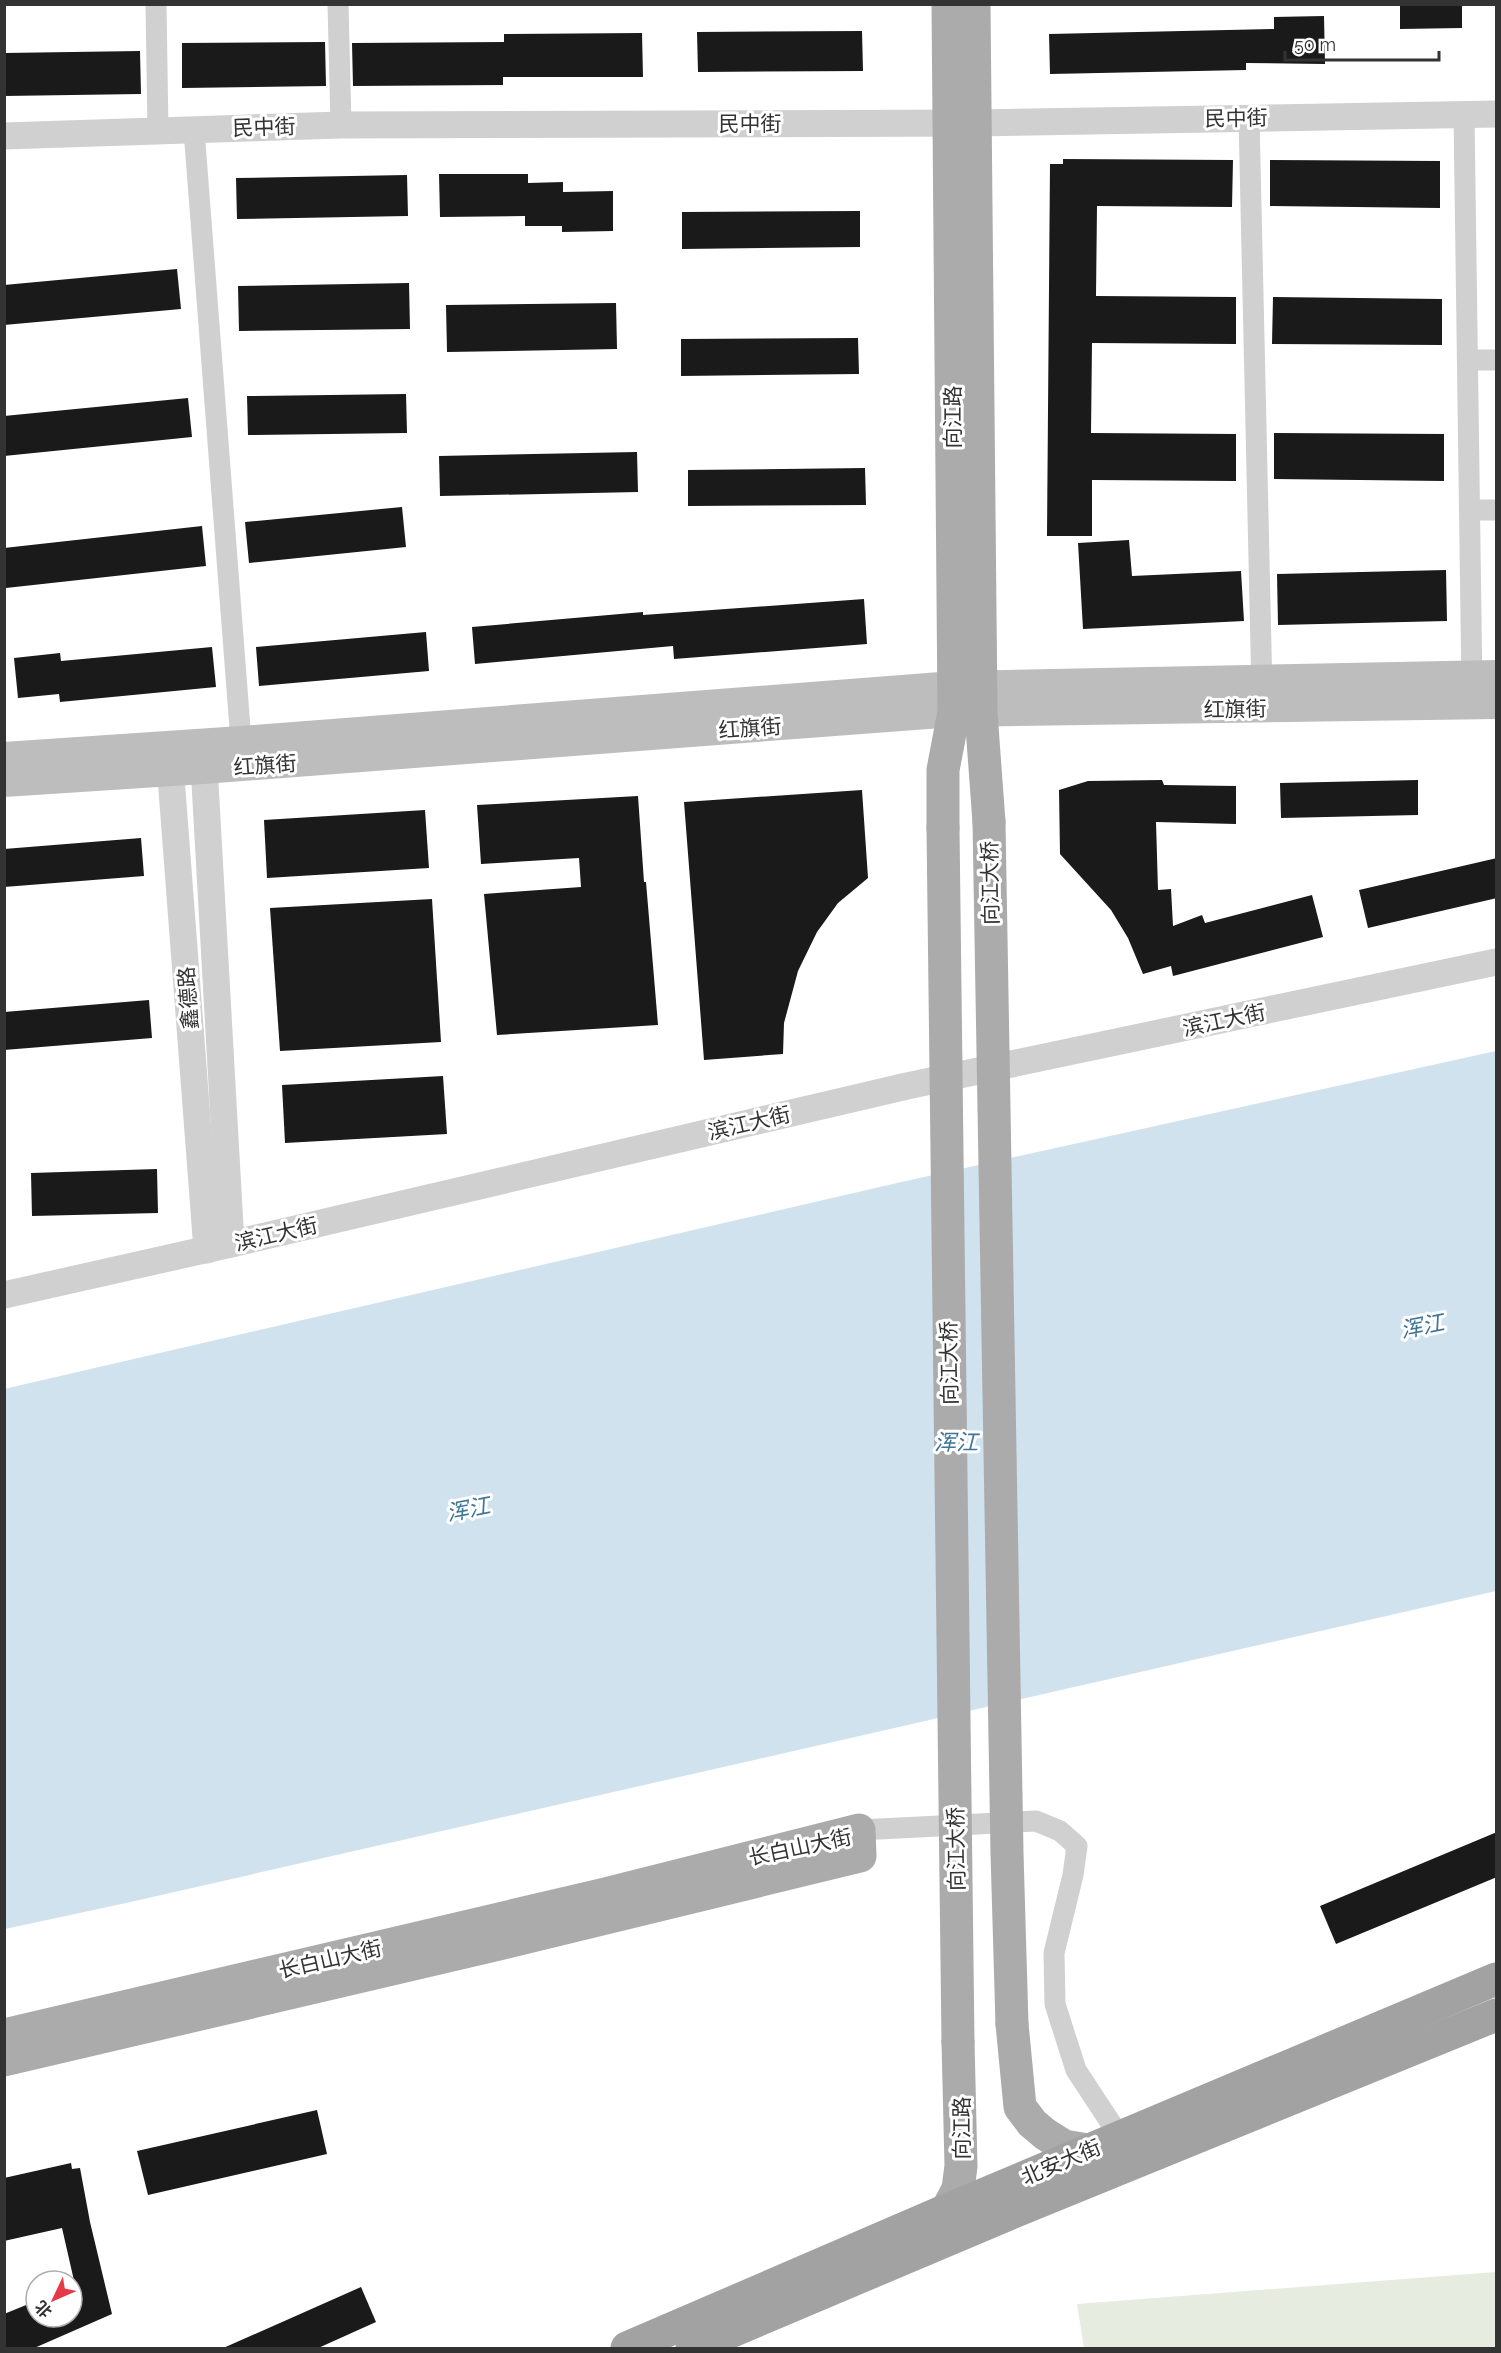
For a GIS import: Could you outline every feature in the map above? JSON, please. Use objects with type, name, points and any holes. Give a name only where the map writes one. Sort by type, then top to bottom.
[{"type":"highway","name":"北安大街","points":[[627,2349],[1088,2150],[1497,1979]]},
{"type":"highway","name":"北安大街","points":[[692,2349],[1018,2210],[1497,2015]]},
{"type":"main road","name":"向江路","points":[[948,4],[964,122]]},
{"type":"main road","name":"向江路","points":[[974,4],[964,122],[967,699],[989,822]]},
{"type":"main road","name":"红旗街","points":[[203,757],[967,699],[1485,689]]},
{"type":"main road","name":"向江路","points":[[943,828],[944,770],[967,699]]},
{"type":"main road","points":[[4,757],[169,759],[203,757],[241,741],[967,699]]},
{"type":"main road","points":[[4,782],[169,759]]},
{"type":"main road","name":"向江大桥","points":[[989,822],[1012,2024],[1020,2107],[1032,2123],[1054,2140],[1064,2146],[1088,2150]]},
{"type":"main road","name":"向江大桥","points":[[943,828],[958,2042]]},
{"type":"main road","name":"长白山大街","points":[[4,2035],[589,1898],[859,1830],[860,1856],[499,1944],[4,2060]]},
{"type":"main road","name":"向江路","points":[[947,2210],[958,2189],[962,2166],[958,2042]]},
{"type":"street","points":[[156,4],[158,131]]},
{"type":"street","points":[[338,4],[341,125]]},
{"type":"street","points":[[1464,114],[1470,510],[1485,689]]},
{"type":"street","name":"民中街","points":[[4,136],[341,125],[964,122],[1497,114]]},
{"type":"street","points":[[1249,118],[1262,694]]},
{"type":"street","points":[[194,130],[241,741]]},
{"type":"street","points":[[1468,360],[1497,360]]},
{"type":"street","points":[[1470,510],[1497,510]]},
{"type":"street","name":"鑫德路","points":[[203,757],[219,1247]]},
{"type":"street","name":"鑫德路","points":[[169,759],[219,1247]]},
{"type":"street","name":"滨江大街","points":[[4,1295],[907,1086],[1497,962]]},
{"type":"street","points":[[859,1830],[1036,1821],[1060,1831],[1077,1846],[1073,1875],[1054,1953],[1055,2004],[1076,2070],[1120,2137]]},
{"type":"shaded area","points":[[1496,2272],[1496,2348],[1084,2348],[1077,2304]]},
{"type":"water","name":"浑江","points":[[1496,1051],[1496,1591],[5,1929],[4,1389],[897,1183]]},
{"type":"building","points":[[1400,4],[1462,4],[1462,28],[1400,29]]},
{"type":"building","points":[[1324,16],[1325,64],[1246,63],[1246,70],[1050,74],[1049,34],[1274,29],[1274,17]]},
{"type":"building","points":[[862,31],[863,71],[698,72],[697,32]]},
{"type":"building","points":[[642,33],[643,77],[503,77],[503,85],[353,86],[352,43],[504,42],[504,34]]},
{"type":"building","points":[[325,42],[326,86],[182,88],[182,43]]},
{"type":"building","points":[[140,51],[141,94],[4,96],[4,53]]},
{"type":"building","points":[[1063,159],[1233,160],[1232,207],[1097,206],[1096,296],[1236,297],[1236,344],[1092,343],[1091,433],[1236,434],[1236,481],[1092,480],[1092,536],[1047,536],[1050,164],[1063,164]]},
{"type":"building","points":[[1270,160],[1440,161],[1440,208],[1270,206]]},
{"type":"building","points":[[439,174],[528,174],[528,183],[563,182],[563,192],[613,191],[613,231],[562,232],[562,226],[525,226],[525,216],[440,217]]},
{"type":"building","points":[[407,175],[408,216],[237,219],[236,178]]},
{"type":"building","points":[[860,211],[860,247],[682,249],[682,212]]},
{"type":"building","points":[[177,269],[181,309],[4,325],[4,285]]},
{"type":"building","points":[[409,283],[410,329],[239,331],[238,286]]},
{"type":"building","points":[[1273,297],[1442,299],[1442,345],[1272,344]]},
{"type":"building","points":[[616,303],[617,349],[447,352],[446,305]]},
{"type":"building","points":[[858,338],[859,374],[681,376],[681,339]]},
{"type":"building","points":[[406,394],[407,433],[248,435],[247,396]]},
{"type":"building","points":[[188,398],[192,437],[4,456],[4,416]]},
{"type":"building","points":[[1274,433],[1444,434],[1444,481],[1274,479]]},
{"type":"building","points":[[637,452],[638,492],[440,496],[439,456]]},
{"type":"building","points":[[865,468],[866,505],[688,506],[688,470]]},
{"type":"building","points":[[402,507],[406,547],[249,563],[245,522]]},
{"type":"building","points":[[202,526],[206,566],[6,588],[4,548]]},
{"type":"building","points":[[1129,540],[1132,576],[1241,571],[1244,621],[1083,629],[1078,543]]},
{"type":"building","points":[[1446,570],[1447,621],[1278,625],[1277,574]]},
{"type":"building","points":[[864,599],[867,644],[674,659],[673,646],[475,664],[472,627],[643,612],[643,615]]},
{"type":"building","points":[[426,632],[429,671],[259,686],[256,647]]},
{"type":"building","points":[[212,647],[216,687],[60,702],[59,694],[18,698],[14,658],[60,653],[61,661]]},
{"type":"building","points":[[1162,780],[1164,785],[1236,786],[1236,824],[1156,822],[1158,890],[1171,889],[1173,926],[1202,915],[1205,923],[1312,895],[1323,937],[1173,976],[1171,966],[1143,974],[1128,938],[1111,910],[1060,854],[1059,790],[1088,781]]},
{"type":"building","points":[[1418,780],[1418,815],[1281,818],[1280,783]]},
{"type":"building","points":[[862,790],[868,878],[838,903],[817,932],[798,971],[784,1023],[783,1054],[704,1060],[684,802]]},
{"type":"building","points":[[638,796],[658,1025],[497,1035],[484,894],[581,887],[579,858],[481,864],[477,805]]},
{"type":"building","points":[[425,810],[429,868],[267,878],[264,820]]},
{"type":"building","points":[[141,838],[144,876],[4,887],[4,849]]},
{"type":"building","points":[[1497,858],[1497,898],[1368,928],[1359,890]]},
{"type":"building","points":[[432,899],[441,1042],[280,1051],[270,908]]},
{"type":"building","points":[[149,1000],[152,1038],[4,1050],[4,1012]]},
{"type":"building","points":[[443,1076],[447,1134],[285,1143],[282,1085]]},
{"type":"building","points":[[157,1169],[158,1213],[32,1216],[31,1173]]},
{"type":"building","points":[[1497,1832],[1497,1877],[1336,1944],[1320,1906]]},
{"type":"building","points":[[317,2110],[327,2154],[148,2195],[137,2151]]},
{"type":"building","points":[[71,2163],[72,2169],[80,2168],[112,2314],[84,2326],[84,2269],[71,2269],[62,2228],[4,2241],[4,2178]]},
{"type":"building","points":[[361,2287],[376,2322],[316,2349],[221,2349]]},
{"type":"building","points":[[24,2306],[24,2329],[78,2329],[32,2349],[4,2349],[4,2314]]}]
